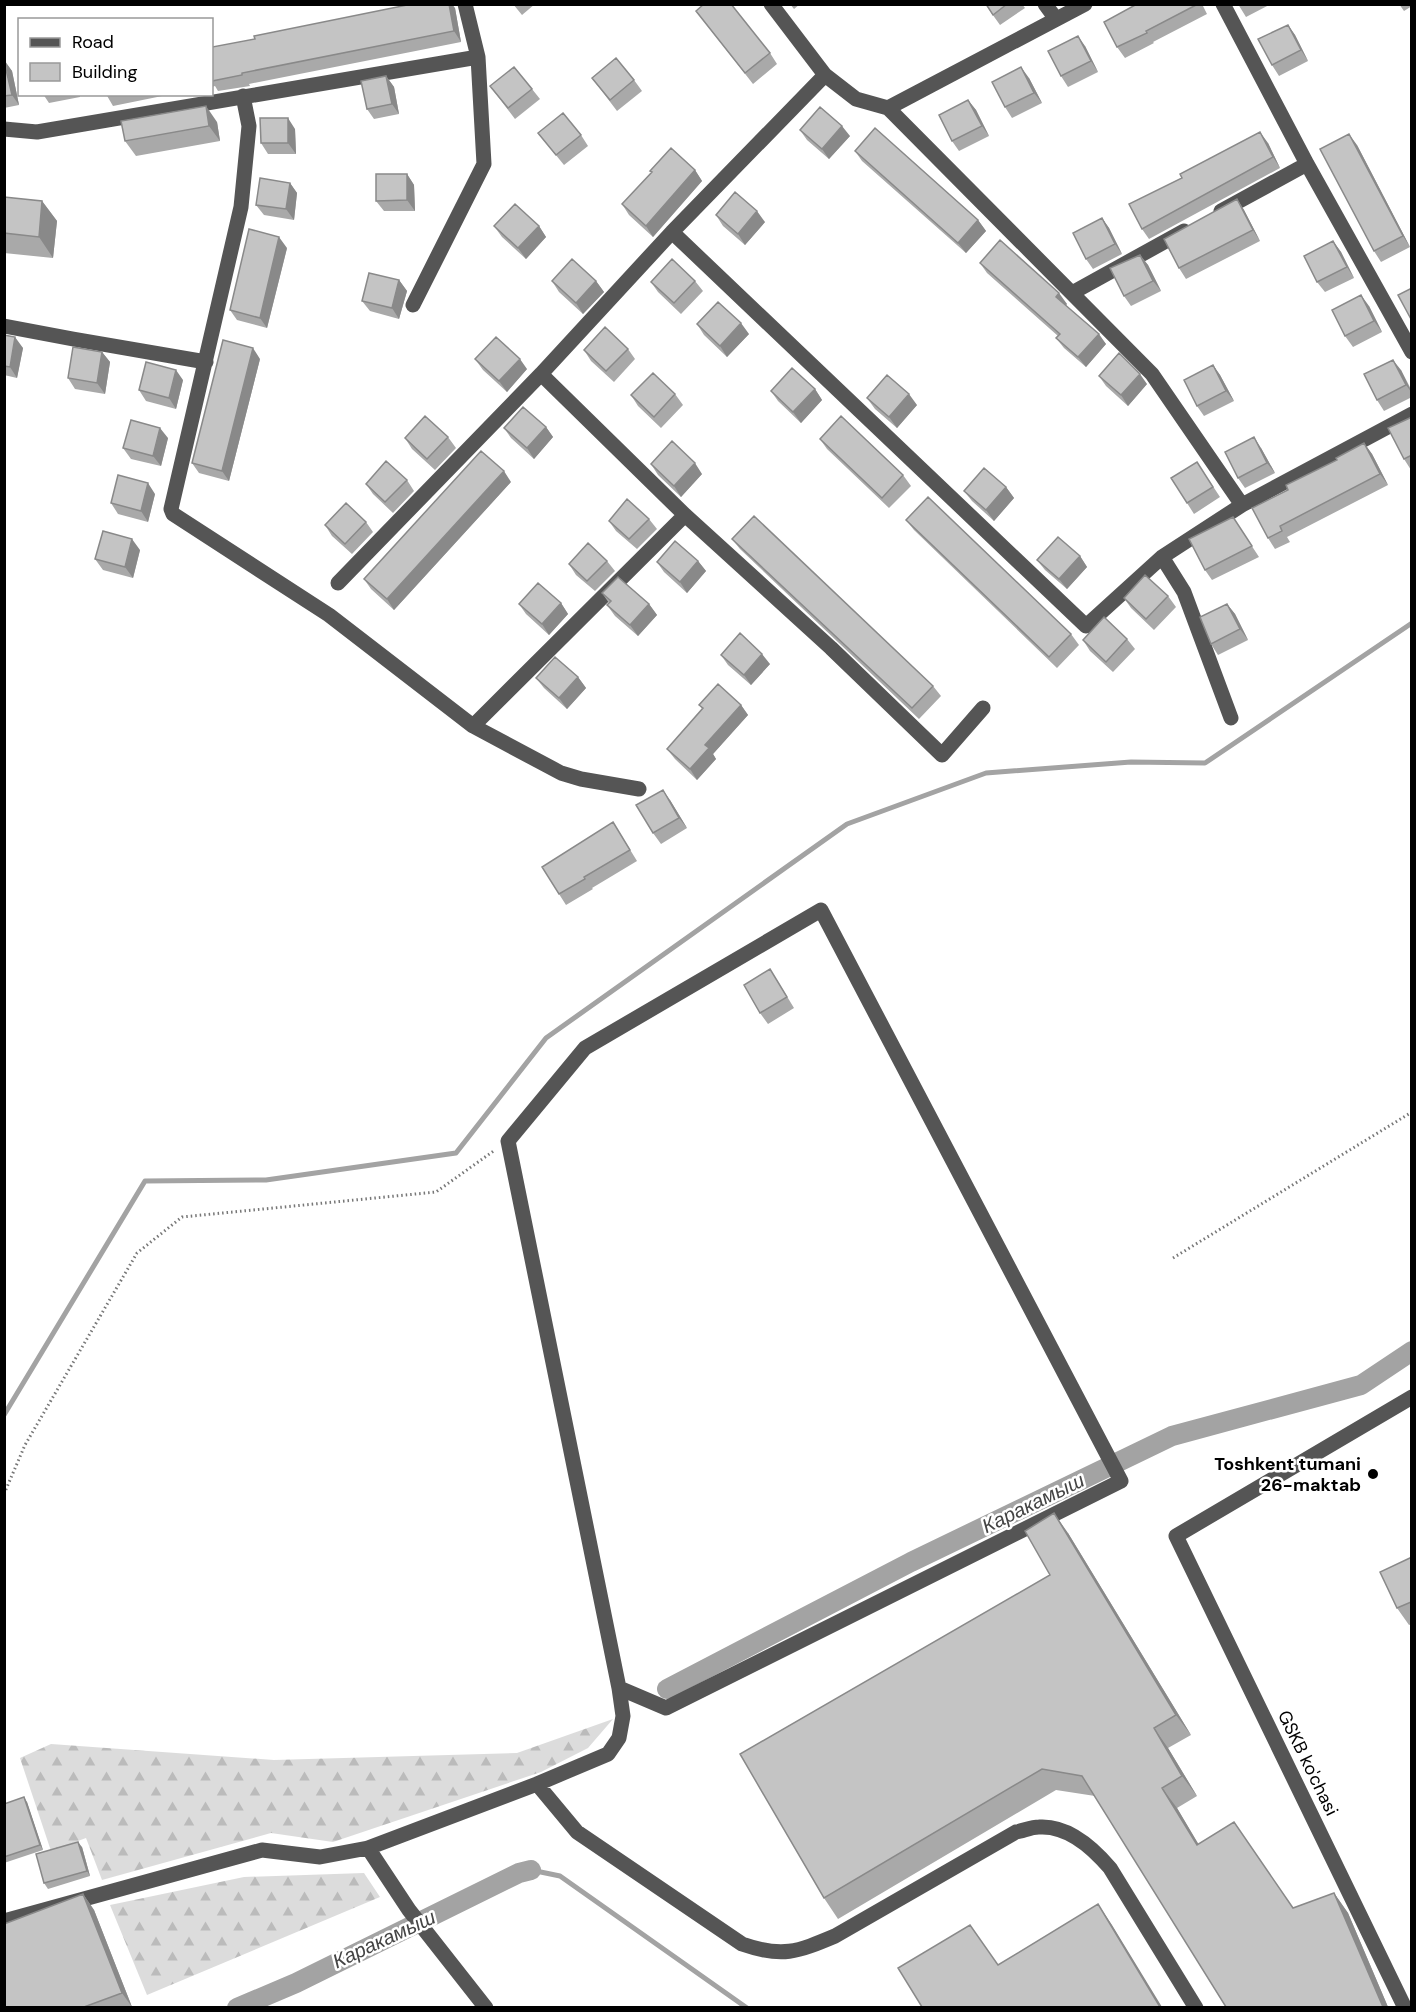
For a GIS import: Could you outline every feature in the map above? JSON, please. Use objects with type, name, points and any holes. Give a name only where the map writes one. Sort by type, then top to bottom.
[{"type":"street","points":[[413,305],[484,164],[478,57],[465,4]]},
{"type":"street","points":[[771,4],[825,75],[856,99],[888,108],[1152,374],[1242,505]]},
{"type":"street","points":[[1045,4],[1056,19]]},
{"type":"street","points":[[888,108],[1085,4]]},
{"type":"street","points":[[1223,4],[1307,164],[1412,352]]},
{"type":"street","points":[[4,129],[37,132],[478,57]]},
{"type":"street","points":[[338,583],[541,374],[672,232],[825,75]]},
{"type":"street","points":[[243,96],[249,126],[241,207],[171,508],[172,514],[329,615],[473,726],[561,773],[581,779],[639,789]]},
{"type":"street","points":[[1072,293],[1307,164]]},
{"type":"street","points":[[672,232],[1086,626],[1162,556],[1242,505],[1412,414]]},
{"type":"street","points":[[4,326],[206,362]]},
{"type":"street","points":[[541,374],[685,515],[831,648],[942,755],[983,708]]},
{"type":"street","points":[[473,726],[685,515]]},
{"type":"street","points":[[1162,556],[1184,592],[1231,718]]},
{"type":"street","points":[[4,1921],[262,1850],[320,1857],[368,1848],[609,1755],[620,1738],[623,1716],[619,1688],[508,1141],[585,1048],[821,910],[1121,1481],[666,1708],[619,1688]]},
{"type":"street","name":"GSKB ko'chasi","points":[[1405,2007],[1176,1536],[1412,1397]]},
{"type":"street","points":[[537,1784],[577,1832],[742,1944],[764,1952],[787,1952],[810,1947],[835,1936],[1016,1832],[1040,1827],[1059,1830],[1078,1838],[1096,1852],[1110,1868],[1196,2007]]},
{"type":"street","points":[[368,1848],[409,1910],[486,2007]]},
{"type":"path","points":[[1173,1258],[1412,1112]]},
{"type":"path","points":[[4,1494],[25,1444],[137,1253],[182,1217],[436,1192],[508,1141]]},
{"type":"green space","points":[[613,1719],[588,1748],[541,1772],[333,1842],[271,1833],[102,1880],[86,1838],[51,1851],[20,1758],[51,1744],[274,1760],[517,1753]]},
{"type":"green space","points":[[364,1873],[380,1897],[147,1995],[110,1905],[244,1877]]},
{"type":"building","points":[[412,4],[449,4],[454,31],[213,81],[213,47],[255,39],[254,36]]},
{"type":"building","points":[[704,4],[731,4],[770,53],[745,73],[696,11]]},
{"type":"building","points":[[986,4],[1007,4],[993,15]]},
{"type":"building","points":[[1137,4],[1198,4],[1117,47],[1104,22]]},
{"type":"building","points":[[1288,25],[1301,50],[1272,65],[1258,39]]},
{"type":"building","points":[[1078,36],[1091,61],[1061,76],[1048,51]]},
{"type":"building","points":[[616,58],[634,80],[610,100],[592,78]]},
{"type":"building","points":[[4,61],[12,95],[4,96]]},
{"type":"building","points":[[514,67],[532,89],[508,108],[490,86]]},
{"type":"building","points":[[1021,67],[1034,93],[1005,107],[992,82]]},
{"type":"building","points":[[386,76],[392,104],[367,109],[361,81]]},
{"type":"building","points":[[968,100],[982,126],[952,141],[939,115]]},
{"type":"building","points":[[206,106],[209,126],[125,141],[121,121]]},
{"type":"building","points":[[820,107],[842,126],[822,149],[800,130]]},
{"type":"building","points":[[563,113],[581,135],[556,155],[538,133]]},
{"type":"building","points":[[260,118],[288,118],[288,143],[261,143]]},
{"type":"building","points":[[875,128],[978,220],[958,243],[855,151]]},
{"type":"building","points":[[1260,132],[1273,157],[1142,229],[1129,204],[1182,178],[1180,174]]},
{"type":"building","points":[[1349,134],[1403,236],[1374,251],[1320,149]]},
{"type":"building","points":[[671,148],[695,170],[646,226],[622,204]]},
{"type":"building","points":[[376,174],[407,174],[407,200],[376,201]]},
{"type":"building","points":[[260,178],[290,183],[286,209],[256,205]]},
{"type":"building","points":[[735,192],[757,211],[738,234],[716,215]]},
{"type":"building","points":[[4,197],[42,201],[39,237],[4,233]]},
{"type":"building","points":[[1237,199],[1253,230],[1179,268],[1164,239]]},
{"type":"building","points":[[515,204],[539,226],[518,248],[494,226]]},
{"type":"building","points":[[1102,218],[1115,244],[1086,259],[1073,233]]},
{"type":"building","points":[[249,229],[279,237],[260,318],[230,310]]},
{"type":"building","points":[[1000,240],[1059,293],[1056,297],[1099,334],[1078,357],[1056,338],[1060,334],[980,263]]},
{"type":"building","points":[[1333,241],[1347,267],[1317,282],[1304,256]]},
{"type":"building","points":[[1140,255],[1153,281],[1124,296],[1110,268]]},
{"type":"building","points":[[572,259],[596,281],[576,303],[552,281]]},
{"type":"building","points":[[672,259],[695,281],[674,303],[651,282]]},
{"type":"building","points":[[369,273],[399,280],[392,308],[362,301]]},
{"type":"building","points":[[1412,288],[1412,321],[1398,295]]},
{"type":"building","points":[[1361,295],[1374,321],[1345,336],[1332,310]]},
{"type":"building","points":[[718,302],[741,323],[720,346],[697,324]]},
{"type":"building","points":[[605,327],[628,349],[606,371],[584,350]]},
{"type":"building","points":[[4,335],[15,337],[10,367],[4,366]]},
{"type":"building","points":[[496,337],[520,359],[499,381],[475,359]]},
{"type":"building","points":[[223,340],[253,348],[222,471],[192,463]]},
{"type":"building","points":[[73,347],[102,352],[97,383],[68,378]]},
{"type":"building","points":[[1119,353],[1140,374],[1121,395],[1099,376]]},
{"type":"building","points":[[1393,360],[1406,385],[1377,400],[1364,374]]},
{"type":"building","points":[[146,362],[176,370],[169,398],[139,390]]},
{"type":"building","points":[[1213,365],[1226,391],[1197,406],[1184,380]]},
{"type":"building","points":[[792,368],[815,389],[793,412],[771,391]]},
{"type":"building","points":[[653,373],[675,394],[654,417],[631,395]]},
{"type":"building","points":[[887,375],[909,394],[889,417],[867,398]]},
{"type":"building","points":[[523,407],[546,427],[527,448],[504,428]]},
{"type":"building","points":[[425,416],[448,437],[427,459],[405,438]]},
{"type":"building","points":[[841,416],[903,475],[882,498],[820,439]]},
{"type":"building","points":[[1412,417],[1412,455],[1404,459],[1388,428]]},
{"type":"building","points":[[131,420],[160,428],[153,456],[123,448]]},
{"type":"building","points":[[1254,437],[1267,463],[1238,478],[1225,452]]},
{"type":"building","points":[[672,441],[695,463],[674,486],[651,464]]},
{"type":"building","points":[[1364,443],[1380,474],[1280,526],[1282,531],[1268,538],[1252,508],[1288,490],[1286,485],[1337,460],[1336,458]]},
{"type":"building","points":[[481,451],[504,471],[387,599],[364,579]]},
{"type":"building","points":[[386,461],[407,480],[385,502],[366,484]]},
{"type":"building","points":[[1197,462],[1213,487],[1187,503],[1171,478]]},
{"type":"building","points":[[984,468],[1006,487],[986,510],[964,491]]},
{"type":"building","points":[[118,475],[148,483],[141,511],[111,503]]},
{"type":"building","points":[[928,497],[1071,634],[1049,657],[906,520]]},
{"type":"building","points":[[627,499],[649,519],[629,539],[609,521]]},
{"type":"building","points":[[346,503],[366,522],[345,544],[325,525]]},
{"type":"building","points":[[754,516],[933,686],[912,708],[732,539]]},
{"type":"building","points":[[1233,517],[1252,546],[1205,570],[1189,539]]},
{"type":"building","points":[[103,531],[132,539],[125,567],[95,559]]},
{"type":"building","points":[[1058,537],[1080,556],[1059,579],[1037,560]]},
{"type":"building","points":[[675,541],[698,561],[680,582],[657,562]]},
{"type":"building","points":[[588,543],[607,561],[587,581],[569,564]]},
{"type":"building","points":[[1145,575],[1168,596],[1146,619],[1124,598]]},
{"type":"building","points":[[618,577],[649,604],[630,625],[607,605],[611,601],[602,593]]},
{"type":"building","points":[[538,583],[561,603],[542,624],[519,604]]},
{"type":"building","points":[[1227,604],[1240,629],[1211,644],[1200,617]]},
{"type":"building","points":[[1104,617],[1127,639],[1106,662],[1083,640]]},
{"type":"building","points":[[740,633],[762,654],[744,675],[721,655]]},
{"type":"building","points":[[555,657],[578,677],[559,698],[536,678]]},
{"type":"building","points":[[718,684],[741,705],[705,745],[709,748],[690,769],[667,749],[703,708],[699,705]]},
{"type":"building","points":[[663,790],[679,818],[653,833],[636,805]]},
{"type":"building","points":[[613,822],[630,850],[559,894],[542,867]]},
{"type":"building","points":[[770,969],[787,997],[760,1013],[744,985]]},
{"type":"building","points":[[1054,1513],[1176,1715],[1154,1728],[1182,1776],[1162,1788],[1197,1845],[1234,1822],[1293,1908],[1334,1893],[1383,2007],[1226,2007],[1082,1776],[1042,1769],[824,1898],[740,1754],[1050,1575],[1025,1531]]},
{"type":"building","points":[[1412,1557],[1412,1602],[1397,1608],[1380,1572]]},
{"type":"building","points":[[24,1797],[40,1845],[4,1857],[4,1804]]},
{"type":"building","points":[[78,1842],[87,1871],[44,1883],[36,1854]]},
{"type":"building","points":[[83,1894],[122,1993],[84,2007],[4,2007],[4,1924]]},
{"type":"building","points":[[1098,1904],[1160,2007],[922,2007],[898,1968],[970,1925],[998,1965]]},
{"type":"waterway","points":[[4,1415],[145,1181],[266,1180],[456,1153],[546,1038],[847,824],[986,773],[1131,762],[1205,763],[1412,623]]},
{"type":"waterway","name":"Каракамыш","points":[[667,1689],[911,1562],[1172,1436],[1361,1385],[1412,1351]]},
{"type":"waterway","points":[[531,1870],[560,1876],[747,2008]]},
{"type":"waterway","name":"Каракамыш","points":[[237,2008],[296,1983],[519,1873],[531,1870]]},
{"type":"place","name":"Toshkent tumani 26-maktab","points":[[1373,1474]]}]
